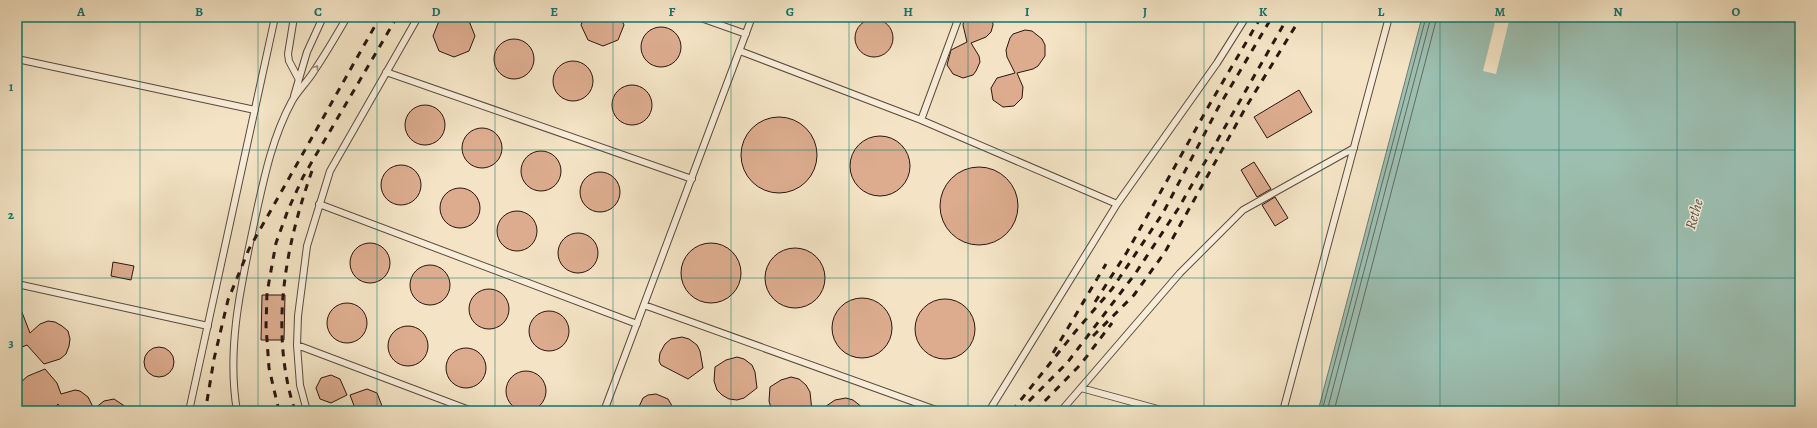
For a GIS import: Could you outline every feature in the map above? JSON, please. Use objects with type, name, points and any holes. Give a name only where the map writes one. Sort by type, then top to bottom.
[{"type":"lane","points":[[189,411],[275,17]]},
{"type":"lane","points":[[294,17],[288,54],[289,61],[298,78]]},
{"type":"lane","points":[[293,100],[298,78],[307,52],[323,17]]},
{"type":"lane","points":[[238,411],[235,383],[235,334],[241,285],[270,154],[278,131],[293,100],[327,52],[347,17]]},
{"type":"lane","points":[[307,411],[300,385],[297,345],[298,316],[307,246],[330,171],[418,17]]},
{"type":"lane","points":[[698,17],[746,34]]},
{"type":"lane","points":[[604,411],[752,17]]},
{"type":"lane","points":[[921,120],[959,17]]},
{"type":"lane","points":[[989,411],[1118,204],[1217,63],[1246,17]]},
{"type":"lane","points":[[1283,411],[1389,17]]},
{"type":"lane","points":[[740,51],[921,120],[1118,204]]},
{"type":"lane","points":[[17,60],[255,110]]},
{"type":"lane","points":[[386,72],[692,179]]},
{"type":"lane","points":[[1061,411],[1180,273],[1243,210],[1354,148]]},
{"type":"lane","points":[[319,204],[637,324]]},
{"type":"lane","points":[[17,284],[208,326]]},
{"type":"lane","points":[[644,304],[939,411]]},
{"type":"lane","points":[[297,345],[472,411]]},
{"type":"lane","points":[[1080,388],[1165,411]]},
{"type":"water","name":"Rethe","points":[[1422,17],[1800,17],[1800,411],[1318,411]]},
{"type":"pier","points":[[1490,17],[1510,17],[1496,74],[1483,71],[1495,23],[1489,21]]},
{"type":"building","points":[[449,17],[459,17],[469,21],[475,36],[469,51],[454,57],[439,51],[433,36],[439,21]]},
{"type":"building","points":[[584,17],[620,17],[624,25],[618,40],[603,46],[588,40],[581,25]]},
{"type":"building","points":[[964,17],[992,17],[993,25],[991,32],[986,37],[971,43],[979,56],[980,62],[973,75],[963,78],[953,74],[947,65],[951,50],[967,42],[963,25]]},
{"type":"building","points":[[870,19],[878,19],[888,24],[892,31],[892,45],[888,52],[878,57],[870,57],[860,52],[858,49],[855,42],[855,34],[860,24],[863,22]]},
{"type":"building","points":[[665,27],[672,30],[678,36],[681,47],[680,55],[672,64],[665,67],[657,67],[650,64],[642,55],[641,43],[644,36],[653,28]]},
{"type":"building","points":[[1025,30],[1032,31],[1042,39],[1045,45],[1045,56],[1038,66],[1033,69],[1017,73],[1023,87],[1022,98],[1014,106],[1003,107],[993,100],[991,88],[997,78],[1015,73],[1007,57],[1006,50],[1013,34]]},
{"type":"building","points":[[518,39],[525,42],[531,48],[534,59],[533,67],[525,76],[518,79],[510,79],[503,76],[495,67],[494,55],[497,48],[506,40]]},
{"type":"building","points":[[577,61],[584,64],[590,70],[593,81],[592,89],[584,98],[577,101],[569,101],[562,98],[554,89],[553,77],[556,70],[565,62]]},
{"type":"building","points":[[636,85],[643,88],[649,94],[652,105],[651,113],[643,122],[636,125],[628,125],[621,122],[613,113],[612,101],[615,94],[624,86]]},
{"type":"building","points":[[1299,90],[1312,112],[1267,138],[1254,117]]},
{"type":"building","points":[[429,105],[436,108],[442,114],[445,125],[444,133],[436,142],[429,145],[421,145],[414,142],[406,133],[405,121],[408,114],[417,106]]},
{"type":"building","points":[[779,117],[793,120],[806,128],[814,141],[817,155],[814,169],[806,182],[793,190],[779,193],[765,190],[752,182],[744,169],[741,155],[744,141],[752,128],[765,120]]},
{"type":"building","points":[[486,128],[493,131],[499,137],[502,148],[501,156],[493,165],[486,168],[478,168],[471,165],[463,156],[462,144],[465,137],[474,129]]},
{"type":"building","points":[[874,136],[886,136],[897,141],[905,149],[910,160],[908,178],[897,191],[886,196],[874,196],[863,191],[855,183],[850,172],[850,160],[855,149],[863,141]]},
{"type":"building","points":[[545,151],[552,154],[558,160],[561,171],[560,179],[552,188],[545,191],[537,191],[530,188],[522,179],[521,167],[524,160],[533,152]]},
{"type":"building","points":[[1254,162],[1271,189],[1257,197],[1241,170]]},
{"type":"building","points":[[405,165],[412,168],[418,174],[421,185],[420,193],[412,202],[405,205],[397,205],[390,202],[382,193],[381,181],[384,174],[393,166]]},
{"type":"building","points":[[979,167],[994,170],[1007,178],[1015,191],[1018,206],[1015,221],[1007,234],[994,242],[979,245],[964,242],[951,234],[943,221],[940,206],[943,191],[951,178],[964,170]]},
{"type":"building","points":[[604,172],[611,175],[617,181],[620,192],[619,200],[611,209],[604,212],[596,212],[589,209],[581,200],[580,188],[583,181],[592,173]]},
{"type":"building","points":[[464,188],[471,191],[477,197],[480,208],[479,216],[471,225],[464,228],[456,228],[449,225],[441,216],[440,204],[443,197],[452,189]]},
{"type":"building","points":[[1275,197],[1288,218],[1275,226],[1262,205]]},
{"type":"building","points":[[521,211],[528,214],[534,220],[537,231],[536,239],[528,248],[521,251],[513,251],[506,248],[498,239],[497,227],[500,220],[509,212]]},
{"type":"building","points":[[582,233],[589,236],[595,242],[598,253],[597,261],[589,270],[582,273],[574,273],[567,270],[559,261],[558,249],[561,242],[570,234]]},
{"type":"building","points":[[374,243],[381,246],[387,252],[390,263],[389,271],[381,280],[374,283],[366,283],[359,280],[351,271],[350,259],[353,252],[362,244]]},
{"type":"building","points":[[705,243],[717,243],[728,248],[736,256],[741,267],[739,285],[728,298],[717,303],[705,303],[694,298],[686,290],[681,279],[681,267],[686,256],[694,248]]},
{"type":"building","points":[[789,248],[801,248],[812,253],[820,261],[825,272],[823,290],[812,303],[801,308],[789,308],[778,303],[770,295],[765,284],[765,272],[770,261],[778,253]]},
{"type":"building","points":[[113,262],[134,266],[131,280],[111,276]]},
{"type":"building","points":[[434,265],[441,268],[447,274],[450,285],[449,293],[441,302],[434,305],[426,305],[419,302],[411,293],[410,281],[413,274],[422,266]]},
{"type":"building","points":[[493,289],[500,292],[506,298],[509,309],[508,317],[500,326],[493,329],[485,329],[478,326],[470,317],[469,305],[472,298],[481,290]]},
{"type":"building","points":[[262,295],[285,295],[284,340],[261,340]]},
{"type":"building","points":[[856,298],[868,298],[879,303],[887,311],[892,322],[890,340],[879,353],[868,358],[856,358],[845,353],[837,345],[832,334],[832,322],[837,311],[845,303]]},
{"type":"building","points":[[939,299],[951,299],[962,304],[970,312],[975,323],[973,341],[962,354],[951,359],[939,359],[928,354],[920,346],[915,335],[915,323],[920,312],[928,304]]},
{"type":"building","points":[[18,302],[30,333],[40,324],[48,321],[55,322],[68,331],[70,339],[69,346],[66,354],[60,359],[44,364],[27,345],[17,349]]},
{"type":"building","points":[[351,303],[358,306],[364,312],[367,323],[366,331],[358,340],[351,343],[343,343],[336,340],[328,331],[327,319],[330,312],[339,304]]},
{"type":"building","points":[[553,311],[560,314],[566,320],[569,331],[568,339],[560,348],[553,351],[545,351],[538,348],[530,339],[529,327],[532,320],[541,312]]},
{"type":"building","points":[[412,326],[419,329],[425,335],[428,346],[427,354],[419,363],[412,366],[404,366],[397,363],[389,354],[388,342],[391,335],[400,327]]},
{"type":"building","points":[[682,337],[689,339],[697,345],[700,351],[703,368],[688,379],[661,365],[659,361],[660,353],[665,344],[671,339]]},
{"type":"building","points":[[159,347],[170,351],[174,362],[170,373],[159,377],[148,373],[144,362],[148,351]]},
{"type":"building","points":[[470,348],[477,351],[483,357],[486,368],[485,376],[477,385],[470,388],[462,388],[455,385],[447,376],[446,364],[449,357],[458,349]]},
{"type":"building","points":[[737,357],[744,359],[752,365],[755,372],[757,388],[744,398],[737,400],[729,399],[722,395],[717,390],[714,381],[715,367],[726,360]]},
{"type":"building","points":[[45,369],[57,383],[61,394],[75,390],[80,391],[88,397],[94,409],[104,401],[114,399],[132,411],[62,411],[58,404],[51,411],[27,411],[21,405],[18,397],[22,381],[28,376]]},
{"type":"building","points":[[530,371],[537,374],[543,380],[546,391],[545,399],[537,408],[530,411],[522,411],[515,408],[507,399],[506,387],[509,380],[518,372]]},
{"type":"building","points":[[331,375],[340,379],[347,395],[331,403],[320,399],[316,388],[321,378]]},
{"type":"building","points":[[791,377],[799,379],[806,385],[810,392],[812,411],[772,411],[769,401],[770,387],[781,380]]},
{"type":"building","points":[[367,389],[377,393],[384,411],[356,411],[350,395]]},
{"type":"building","points":[[656,394],[668,399],[675,411],[637,411],[643,398],[648,395]]},
{"type":"building","points":[[846,398],[853,400],[867,411],[819,411],[835,400]]},
{"type":"railway","points":[[207,401],[214,359],[228,300],[249,249],[380,17]]},
{"type":"railway","points":[[279,411],[269,368],[266,326],[267,293],[276,243],[288,210],[303,177],[397,17]]},
{"type":"railway","points":[[1095,302],[1127,252],[1211,102],[1261,17]]},
{"type":"railway","points":[[1012,411],[1075,332],[1112,289],[1163,213],[1218,108],[1272,17]]},
{"type":"railway","points":[[1019,411],[1067,363],[1135,274],[1178,209],[1288,17]]},
{"type":"railway","points":[[1093,336],[1134,295],[1165,252],[1246,107],[1301,17]]},
{"type":"railway","points":[[295,411],[287,381],[283,350],[282,320],[284,289],[288,258],[295,228],[313,168]]},
{"type":"railway","points":[[1053,353],[1106,264]]},
{"type":"railway","points":[[1035,411],[1081,364],[1112,323]]}]
